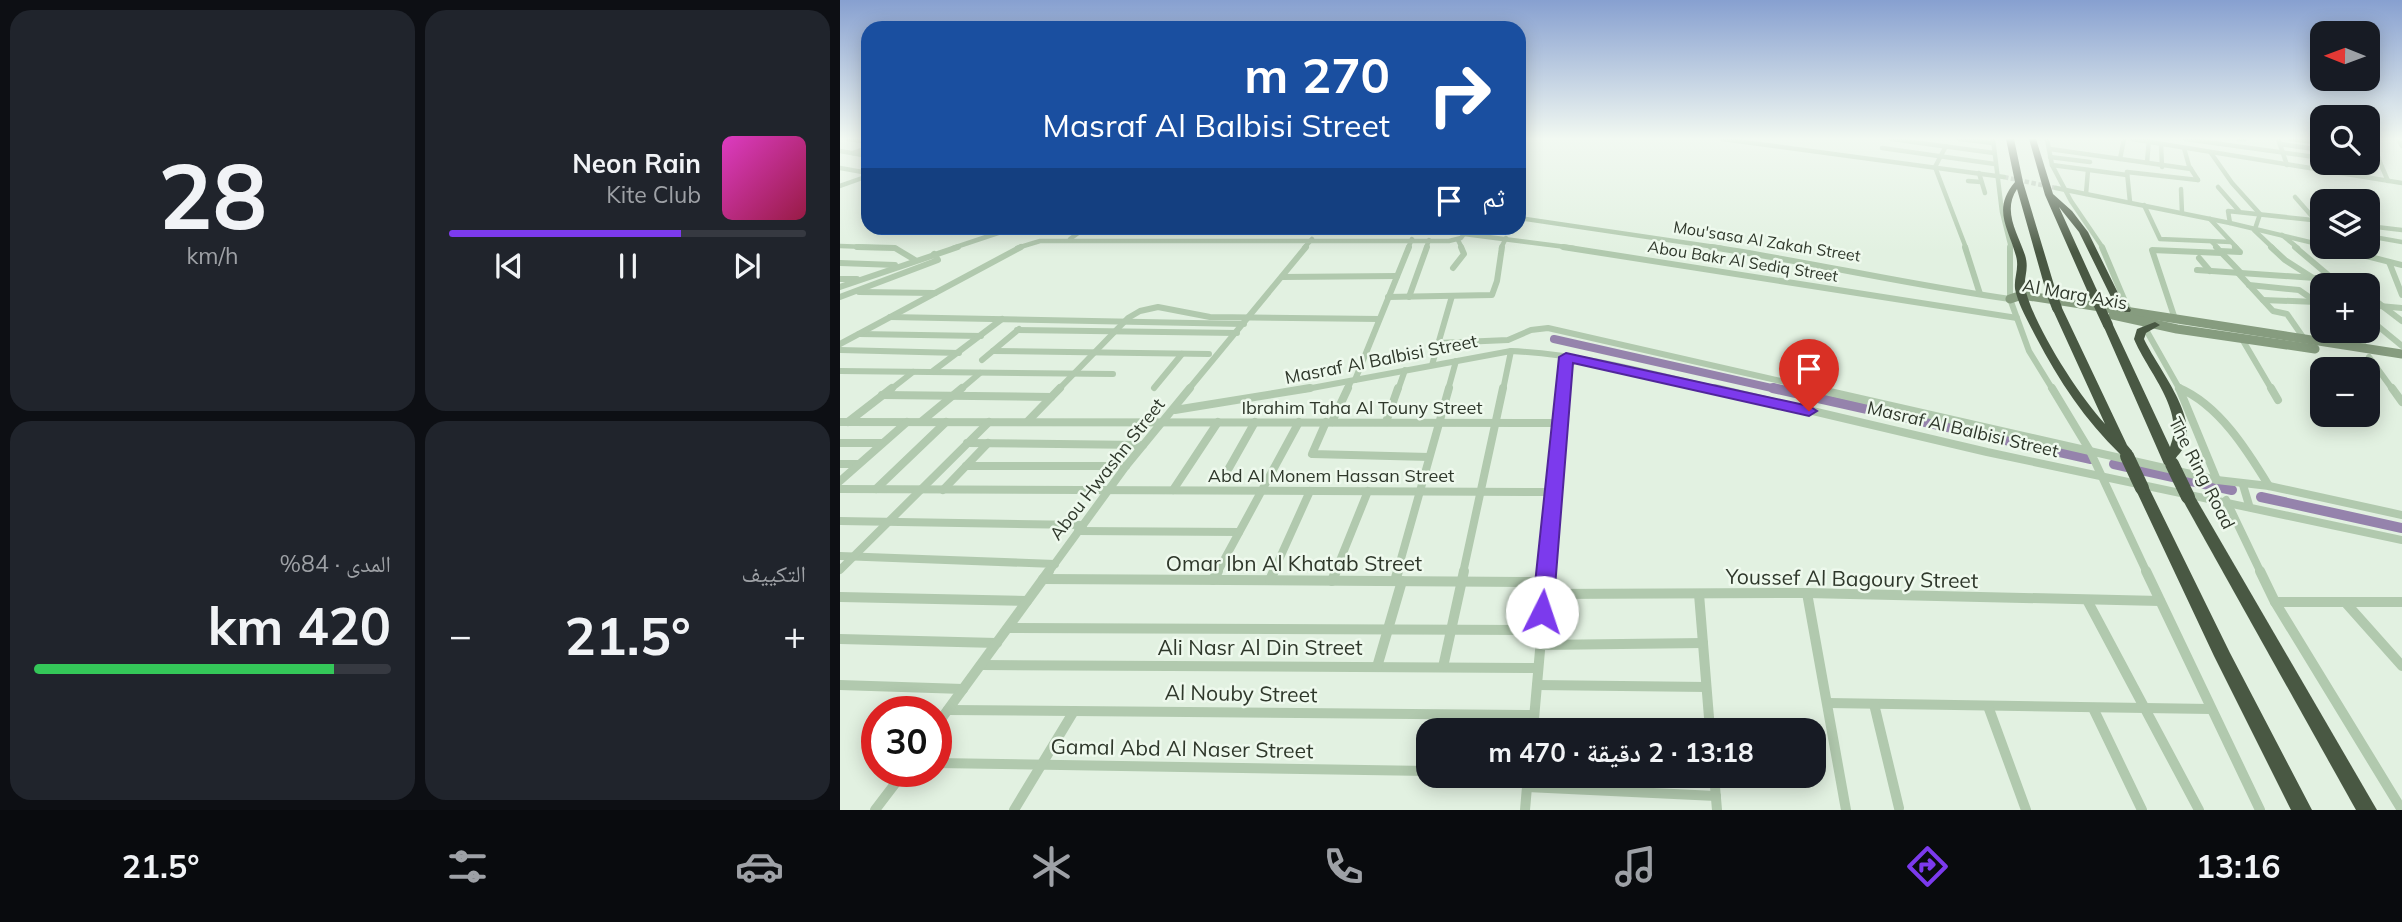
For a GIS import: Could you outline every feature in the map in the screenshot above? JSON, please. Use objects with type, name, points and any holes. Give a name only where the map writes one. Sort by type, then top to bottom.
[{"type":"highway","points":[[2018,177],[2057,308],[2223,656],[2302,810]]},
{"type":"highway","name":"The Ring Road","points":[[2046,177],[2095,297],[2188,497],[2367,810]]},
{"type":"highway","points":[[2019,182],[2008,191],[2006,202],[2009,226],[2023,268],[2019,282],[2019,298],[2073,392],[2095,421],[2126,454]]},
{"type":"highway","points":[[2052,192],[2082,228],[2113,294],[2127,311]]},
{"type":"highway","points":[[2150,326],[2139,335],[2140,343],[2181,424],[2180,443],[2170,461]]},
{"type":"main road","name":"Al Marg Axis","points":[[2019,298],[2127,311],[2368,353],[2402,354]]},
{"type":"main road","name":"Al Marg Axis","points":[[2019,298],[2104,313],[2150,326],[2242,339],[2305,341],[2402,361]]},
{"type":"street","points":[[1939,177],[1979,284],[1980,294]]},
{"type":"street","points":[[1973,189],[1984,192],[1980,177]]},
{"type":"street","points":[[1996,177],[2019,298],[2017,318],[2029,351],[2090,452],[2260,810]]},
{"type":"street","points":[[2058,177],[2100,241],[2127,311]]},
{"type":"street","points":[[2086,194],[2087,177]]},
{"type":"street","points":[[2127,177],[2130,202]]},
{"type":"street","points":[[2157,177],[2198,180],[2196,177]]},
{"type":"street","points":[[2228,177],[2260,214]]},
{"type":"street","points":[[2361,177],[2402,183]]},
{"type":"street","points":[[2386,177],[2388,181]]},
{"type":"street","points":[[840,186],[861,178]]},
{"type":"street","points":[[840,179],[852,182]]},
{"type":"street","points":[[1968,181],[1981,181]]},
{"type":"street","points":[[2218,187],[2239,212]]},
{"type":"street","points":[[2181,189],[2182,213]]},
{"type":"street","points":[[2052,192],[2064,190],[2130,202],[2310,242]]},
{"type":"street","points":[[2295,197],[2310,212]]},
{"type":"street","points":[[2144,205],[2160,239],[2231,242]]},
{"type":"street","points":[[2230,223],[2228,211],[2310,220]]},
{"type":"street","points":[[2254,228],[2260,214]]},
{"type":"street","name":"Mou'sasa Al Zakah Street","points":[[1526,219],[1807,261],[1951,289],[2019,298]]},
{"type":"street","points":[[2175,319],[2152,250],[2240,251],[2210,219]]},
{"type":"street","points":[[2282,235],[2287,222]]},
{"type":"street","points":[[2380,227],[2402,230]]},
{"type":"street","points":[[2254,228],[2288,262],[2310,275]]},
{"type":"street","points":[[840,297],[934,256],[993,235]]},
{"type":"street","points":[[1069,240],[1076,235]]},
{"type":"street","points":[[1458,240],[1462,235]]},
{"type":"street","name":"Abou Bakr Al Sediq Street","points":[[1491,235],[2017,318]]},
{"type":"street","points":[[2282,235],[2324,273]]},
{"type":"street","points":[[1388,297],[1488,296],[1495,293],[1502,246],[1506,238]]},
{"type":"street","points":[[2380,238],[2402,242]]},
{"type":"street","name":"Abou Hwashn Street","points":[[952,704],[1108,490],[1312,239]]},
{"type":"street","points":[[1412,239],[1353,380],[1312,454],[1429,457]]},
{"type":"street","points":[[1409,297],[1429,240]]},
{"type":"street","points":[[840,344],[1026,245],[1040,241],[1458,240]]},
{"type":"street","points":[[1453,268],[1464,254],[1458,240]]},
{"type":"street","points":[[2212,242],[2274,312],[2287,314],[2305,341]]},
{"type":"street","points":[[840,246],[889,247],[915,260]]},
{"type":"street","points":[[840,287],[915,260],[934,256]]},
{"type":"street","points":[[2199,258],[2210,271]]},
{"type":"street","points":[[2377,259],[2402,265]]},
{"type":"street","points":[[2389,262],[2402,295]]},
{"type":"street","points":[[840,263],[902,265]]},
{"type":"street","points":[[2263,266],[2273,275]]},
{"type":"street","points":[[2197,270],[2310,278]]},
{"type":"street","points":[[1282,277],[1396,276]]},
{"type":"street","points":[[840,279],[861,279]]},
{"type":"street","points":[[2249,285],[2297,289],[2310,297]]},
{"type":"street","points":[[1948,307],[1951,289]]},
{"type":"street","points":[[852,292],[935,293]]},
{"type":"street","points":[[1432,365],[1452,296]]},
{"type":"street","points":[[2262,300],[2310,302]]},
{"type":"street","points":[[2380,304],[2402,321]]},
{"type":"street","points":[[2380,306],[2402,308]]},
{"type":"street","points":[[1028,422],[1125,321],[1140,311],[1158,307],[1201,316],[1247,321]]},
{"type":"street","points":[[889,317],[1125,321],[1379,319]]},
{"type":"street","points":[[933,372],[1002,319]]},
{"type":"street","points":[[982,360],[1029,320]]},
{"type":"street","points":[[2150,326],[2217,480]]},
{"type":"street","name":"Masraf Al Balbisi Street","points":[[1439,343],[1508,340],[1531,330],[1548,328],[2217,480],[2269,486],[2402,515]]},
{"type":"street","points":[[2380,328],[2402,346]]},
{"type":"street","points":[[1017,330],[1237,333]]},
{"type":"street","points":[[859,334],[981,336]]},
{"type":"street","points":[[2242,339],[2278,400]]},
{"type":"street","points":[[2360,343],[2399,394],[2402,402]]},
{"type":"street","points":[[840,350],[959,353]]},
{"type":"street","points":[[993,351],[1209,354]]},
{"type":"street","points":[[1443,667],[1511,351]]},
{"type":"street","name":"Masraf Al Balbisi Street","points":[[1175,410],[1511,351],[1538,352],[2402,540]]},
{"type":"street","points":[[1154,388],[1182,354]]},
{"type":"street","points":[[1534,718],[1566,357]]},
{"type":"street","points":[[1377,667],[1420,491],[1456,360]]},
{"type":"street","points":[[1386,422],[1405,370]]},
{"type":"street","points":[[840,371],[1113,374]]},
{"type":"street","points":[[844,422],[914,372]]},
{"type":"street","points":[[922,422],[980,372]]},
{"type":"street","points":[[2179,388],[2194,394],[2238,440],[2269,486]]},
{"type":"street","points":[[882,396],[1051,397]]},
{"type":"street","name":"Ibrahim Taha Al Touny Street","points":[[844,422],[1560,423]]},
{"type":"street","points":[[840,481],[907,422]]},
{"type":"street","points":[[876,490],[946,422]]},
{"type":"street","points":[[840,570],[989,422]]},
{"type":"street","points":[[1173,490],[1218,422]]},
{"type":"street","points":[[1229,468],[1255,422]]},
{"type":"street","points":[[1213,580],[1299,422]]},
{"type":"street","points":[[840,443],[883,443]]},
{"type":"street","points":[[967,443],[1143,445]]},
{"type":"street","points":[[943,490],[988,443]]},
{"type":"street","points":[[840,464],[859,464]]},
{"type":"street","points":[[966,466],[1126,467]]},
{"type":"street","points":[[2243,485],[2249,505]]},
{"type":"street","name":"Abd Al Monem Hassan Street","points":[[840,489],[1553,492]]},
{"type":"street","points":[[1270,580],[1310,491]]},
{"type":"street","points":[[1332,581],[1368,491]]},
{"type":"street","points":[[2226,500],[2275,602],[2402,810]]},
{"type":"street","points":[[840,520],[1239,532]]},
{"type":"street","points":[[840,556],[1055,564]]},
{"type":"street","name":"Omar Ibn Al Khatab Street","points":[[1043,579],[1544,582]]},
{"type":"street","points":[[1807,593],[1846,810]]},
{"type":"street","name":"Youssef Al Bagoury Street","points":[[1544,594],[1807,593],[2160,601]]},
{"type":"street","points":[[1699,594],[1709,718]]},
{"type":"street","points":[[840,597],[1027,601]]},
{"type":"street","points":[[2087,600],[2199,810]]},
{"type":"street","points":[[2275,602],[2402,602]]},
{"type":"street","points":[[2345,602],[2402,666]]},
{"type":"street","points":[[1008,628],[1541,630]]},
{"type":"street","points":[[840,639],[997,643]]},
{"type":"street","points":[[1539,645],[1703,643]]},
{"type":"street","name":"Ali Nasr Al Din Street","points":[[981,665],[1538,667]]},
{"type":"street","points":[[840,685],[963,689]]},
{"type":"street","points":[[1537,685],[1706,687]]},
{"type":"street","points":[[1828,703],[2210,709]]},
{"type":"street","points":[[1874,704],[1899,808]]},
{"type":"street","points":[[1988,706],[2026,810]]},
{"type":"street","points":[[2093,708],[2142,810]]},
{"type":"street","name":"Al Nouby Street","points":[[952,710],[1534,715]]},
{"type":"street","points":[[1014,810],[1074,711]]},
{"type":"street","name":"Gamal Abd Al Naser Street","points":[[952,763],[1416,771]]},
{"type":"street","points":[[875,810],[893,787]]},
{"type":"street","points":[[1525,810],[1527,788]]},
{"type":"street","points":[[1616,788],[1716,796]]},
{"type":"street","points":[[1715,788],[1717,810]]},
{"type":"waterway","points":[[1554,339],[1781,390]]},
{"type":"waterway","points":[[1773,388],[2091,459]]},
{"type":"waterway","points":[[2114,464],[2232,490]]},
{"type":"waterway","points":[[2261,497],[2402,528]]},
{"type":"tunnel","points":[[2004,177],[2056,188]]},
{"type":"route","points":[[1542,612],[1566,357],[1809,411]]}]
